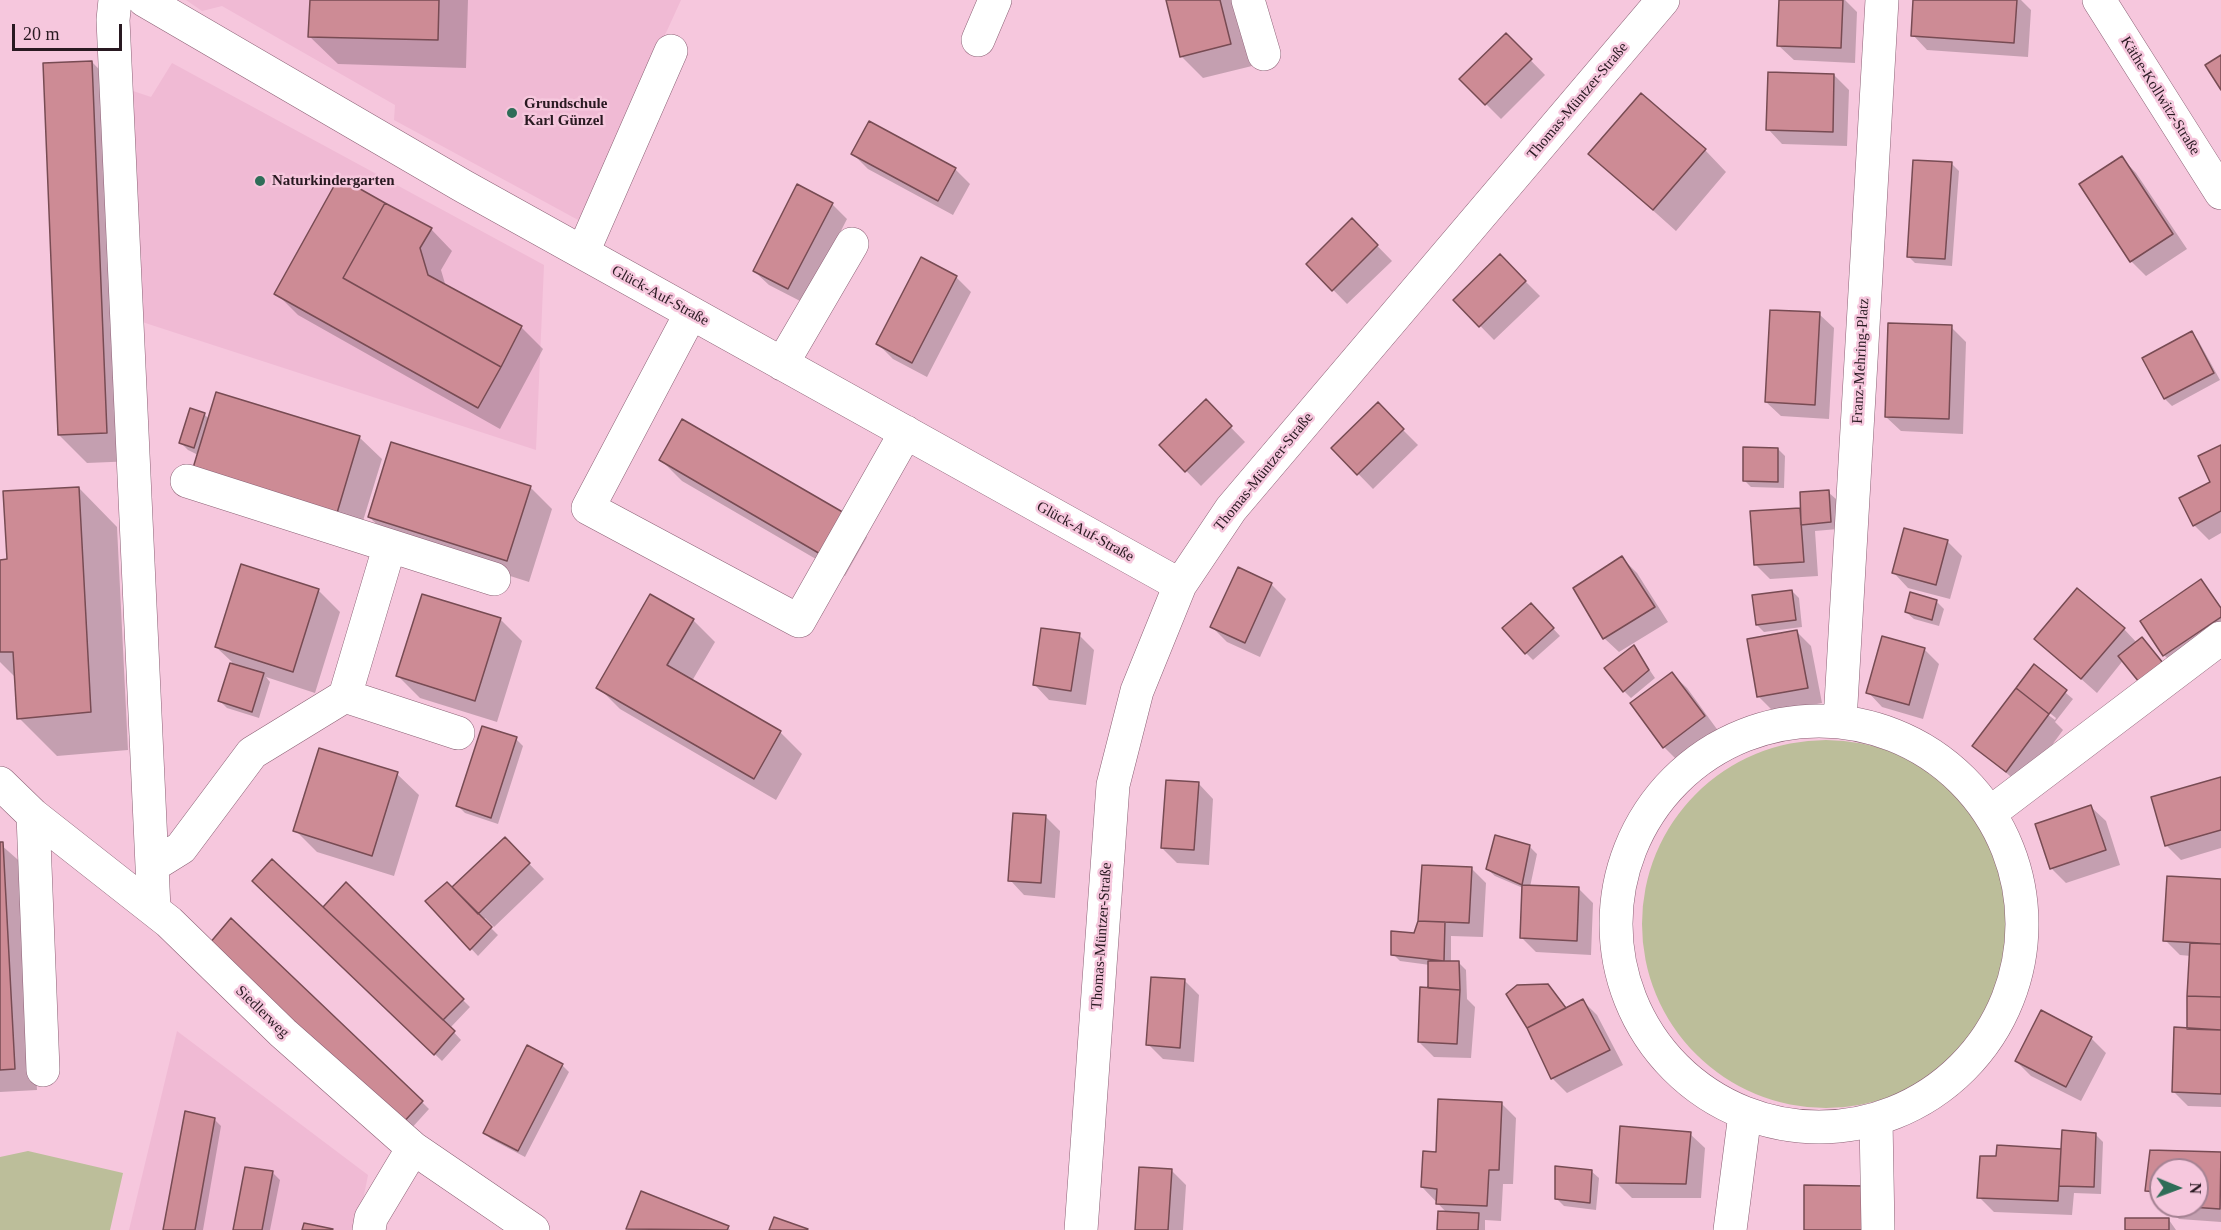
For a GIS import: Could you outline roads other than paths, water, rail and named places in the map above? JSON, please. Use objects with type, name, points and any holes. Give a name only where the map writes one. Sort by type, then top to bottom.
[{"type":"street","points":[[115,0],[113,20],[154,909]]},
{"type":"street","name":"Glück-Auf-Straße","points":[[144,0],[582,252],[1180,585]]},
{"type":"street","points":[[978,40],[995,0]]},
{"type":"street","points":[[1248,0],[1264,54]]},
{"type":"street","name":"Thomas-Müntzer-Straße","points":[[1081,1230],[1113,786],[1137,691],[1180,585],[1231,509],[1663,0]]},
{"type":"street","name":"Franz-Mehring-Platz","points":[[1840,721],[1882,0]]},
{"type":"street","name":"Käthe-Kollwitz-Straße","points":[[2099,0],[2221,193]]},
{"type":"street","points":[[582,252],[671,51]]},
{"type":"street","points":[[782,364],[852,244]]},
{"type":"street","points":[[691,313],[588,508],[799,621],[906,432]]},
{"type":"street","points":[[187,481],[389,548],[494,579]]},
{"type":"street","points":[[152,866],[181,848],[252,753],[345,696],[389,548]]},
{"type":"street","points":[[1990,813],[2221,638]]},
{"type":"street","points":[[345,696],[458,733]]},
{"type":"street","points":[[1803,721],[1840,721],[1893,734],[1935,757],[1970,788],[1990,813],[2007,848],[2020,894],[2022,940],[2008,999],[1992,1030],[1964,1067],[1927,1097],[1876,1120],[1838,1127],[1814,1128],[1768,1121],[1745,1114],[1705,1093],[1687,1079],[1656,1045],[1633,1006],[1622,973],[1616,940],[1618,894],[1623,872],[1639,830],[1651,810],[1666,789],[1698,761],[1717,748],[1759,730],[1803,721]]},
{"type":"street","name":"Siedlerweg","points":[[0,783],[33,815],[154,909],[293,1042],[413,1148],[533,1230]]},
{"type":"street","points":[[33,815],[44,1070]]},
{"type":"street","points":[[1730,1230],[1745,1114]]},
{"type":"street","points":[[1876,1120],[1878,1230]]},
{"type":"street","points":[[369,1230],[371,1218],[413,1148]]},
{"type":"place","name":"Grundschule Karl Günzel","points":[[512,113]]},
{"type":"place","name":"Naturkindergarten","points":[[260,181]]}]
